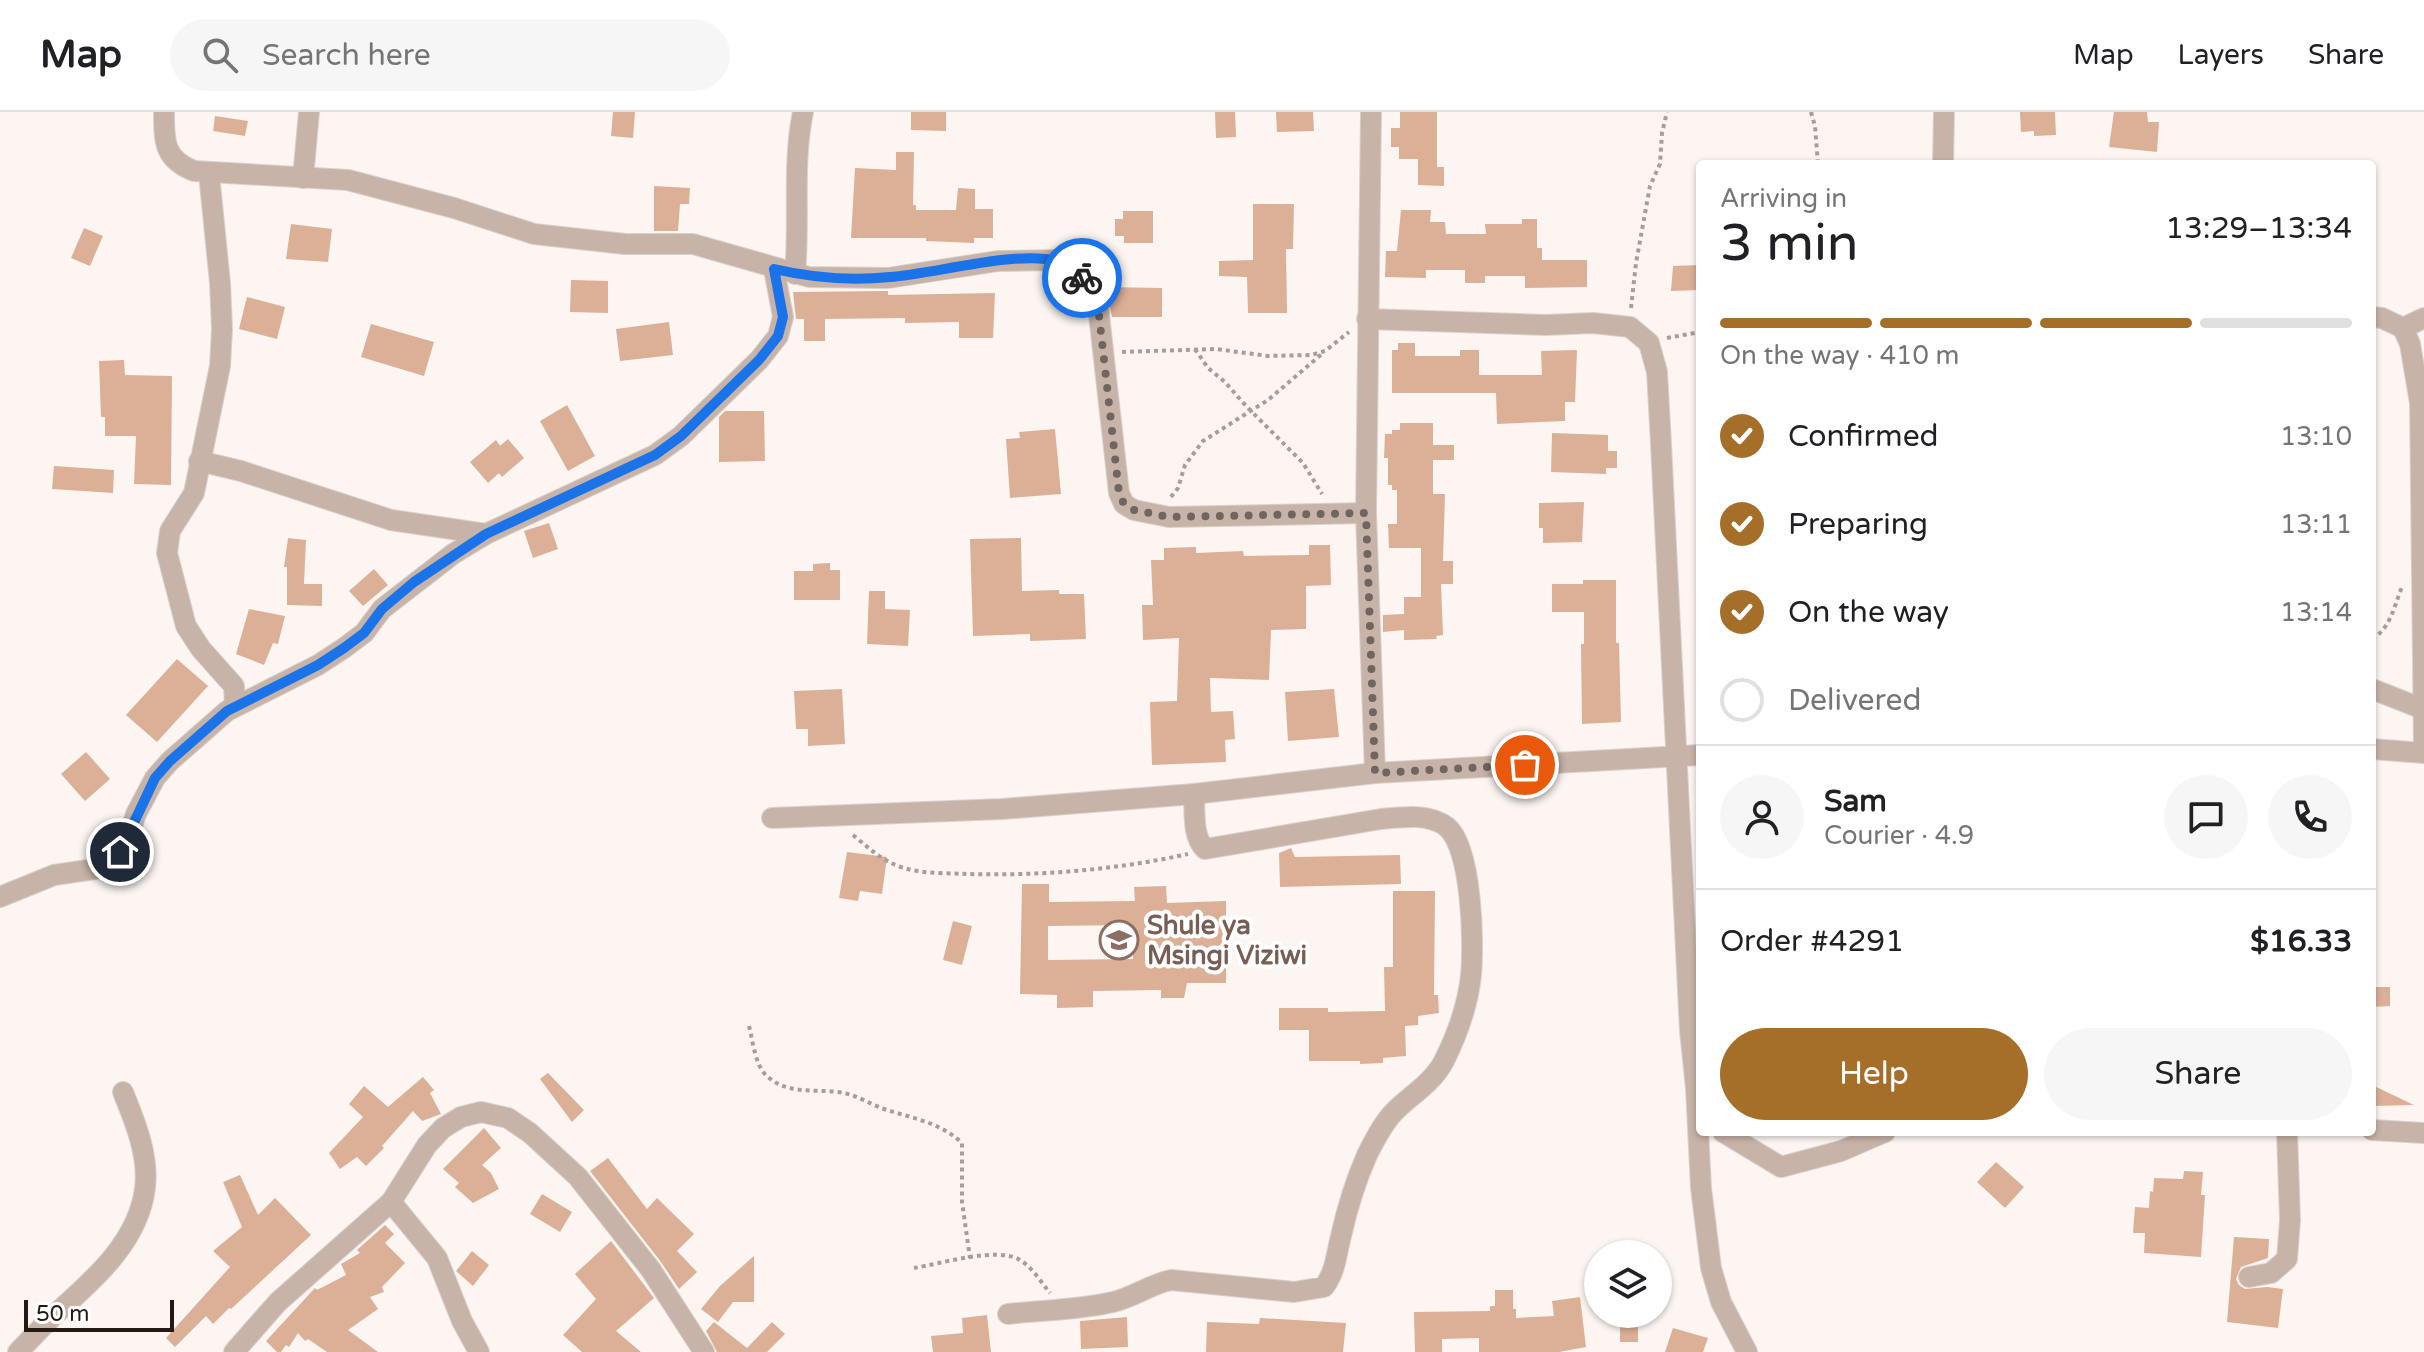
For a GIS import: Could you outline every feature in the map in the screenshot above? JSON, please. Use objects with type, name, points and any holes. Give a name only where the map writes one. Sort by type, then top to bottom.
[{"type":"street","points":[[164,112],[164,132],[173,161],[194,171],[365,183],[534,234],[625,244],[693,244],[774,269],[838,279],[888,278],[998,261],[1054,260],[1068,266],[1086,281],[1098,306],[1119,493],[1124,504],[1146,513],[1169,517],[1366,513]]},
{"type":"street","points":[[303,178],[309,112]]},
{"type":"street","points":[[795,274],[797,161],[803,112]]},
{"type":"street","points":[[1371,112],[1366,513],[1375,773]]},
{"type":"street","points":[[1943,160],[1944,112]]},
{"type":"street","points":[[209,174],[222,329],[220,366],[194,493],[170,531],[167,546],[186,626],[201,649],[234,686],[235,706]]},
{"type":"street","points":[[0,897],[54,875],[95,869],[108,863],[120,852],[129,836],[136,814],[155,778],[189,743],[235,706],[318,665],[344,648],[364,633],[382,609],[414,582],[486,534],[655,455],[681,436],[759,360],[778,336],[783,317],[774,269]]},
{"type":"street","points":[[2376,317],[2403,328],[2410,344],[2420,403],[2424,746]]},
{"type":"street","points":[[2403,328],[2424,318]]},
{"type":"street","points":[[1367,319],[1545,325],[1593,323],[1630,327],[1649,343],[1657,372],[1690,1031],[1696,1090]]},
{"type":"street","points":[[199,461],[241,471],[391,520],[486,534]]},
{"type":"street","points":[[2376,691],[2423,709]]},
{"type":"street","points":[[2376,749],[2424,753]]},
{"type":"street","points":[[772,818],[1002,809],[1194,794],[1375,773],[1696,755]]},
{"type":"street","points":[[1008,1314],[1118,1301],[1153,1284],[1171,1280],[1294,1292],[1324,1287],[1333,1275],[1341,1234],[1367,1156],[1391,1115],[1423,1087],[1443,1064],[1463,1013],[1471,975],[1471,924],[1463,858],[1448,828],[1430,819],[1381,819],[1205,849],[1199,843],[1196,832],[1194,794]]},
{"type":"street","points":[[18,1352],[103,1271],[126,1239],[139,1211],[145,1188],[144,1157],[123,1092]]},
{"type":"street","points":[[234,1352],[278,1302],[391,1202],[427,1145],[443,1128],[461,1117],[481,1112],[508,1118],[530,1133],[578,1177],[651,1270],[704,1352]]},
{"type":"street","points":[[2376,1130],[2424,1133]]},
{"type":"street","points":[[1699,1136],[1701,1188],[1711,1268],[1721,1302],[1747,1352]]},
{"type":"street","points":[[1730,1136],[1781,1167],[1841,1151],[1876,1136]]},
{"type":"street","points":[[2249,1277],[2271,1273],[2287,1259],[2290,1220],[2287,1136]]},
{"type":"street","points":[[391,1202],[437,1258],[462,1321],[479,1352]]},
{"type":"path","points":[[1630,327],[1636,263],[1650,186],[1660,164],[1667,112]]},
{"type":"path","points":[[1811,112],[1818,160]]},
{"type":"path","points":[[1146,513],[1173,496],[1185,465],[1203,441],[1296,379],[1325,351],[1367,319]]},
{"type":"path","points":[[1649,343],[1696,332]]},
{"type":"path","points":[[1103,353],[1195,349],[1268,356],[1311,355],[1325,351]]},
{"type":"path","points":[[1195,349],[1208,368],[1303,463],[1333,514]]},
{"type":"path","points":[[2376,636],[2389,621],[2405,580],[2421,556]]},
{"type":"path","points":[[830,815],[891,864],[938,872],[1002,875],[1064,871],[1169,858],[1205,849]]},
{"type":"path","points":[[749,1026],[761,1069],[784,1087],[855,1096],[886,1110],[921,1119],[962,1143],[962,1202],[970,1258]]},
{"type":"path","points":[[914,1268],[998,1254],[1011,1255],[1023,1261],[1062,1308]]},
{"type":"building","points":[[613,112],[635,112],[633,138],[611,136]]},
{"type":"building","points":[[911,112],[946,112],[946,131],[911,130]]},
{"type":"building","points":[[1215,112],[1235,112],[1236,137],[1216,138]]},
{"type":"building","points":[[1276,112],[1313,112],[1314,131],[1277,132]]},
{"type":"building","points":[[1400,112],[1437,112],[1437,167],[1444,167],[1444,186],[1418,185],[1418,159],[1399,159],[1399,147],[1391,147],[1391,128],[1400,128]]},
{"type":"building","points":[[2020,112],[2055,112],[2056,135],[2034,136],[2034,131],[2021,132]]},
{"type":"building","points":[[2114,112],[2147,112],[2148,122],[2159,122],[2157,152],[2109,147]]},
{"type":"building","points":[[215,116],[248,121],[245,136],[213,131]]},
{"type":"building","points":[[896,152],[914,152],[913,205],[916,205],[916,210],[956,210],[958,188],[975,189],[975,209],[993,209],[993,238],[974,238],[974,243],[926,241],[926,238],[851,238],[855,168],[896,170]]},
{"type":"building","points":[[654,186],[690,188],[689,204],[680,204],[678,231],[654,231]]},
{"type":"building","points":[[1253,204],[1294,204],[1293,249],[1286,249],[1287,313],[1248,313],[1247,277],[1219,276],[1219,261],[1253,260]]},
{"type":"building","points":[[1401,210],[1431,210],[1430,222],[1445,222],[1446,234],[1486,234],[1485,224],[1522,224],[1522,219],[1537,219],[1537,248],[1542,248],[1542,260],[1587,260],[1587,287],[1525,288],[1525,276],[1485,276],[1485,283],[1465,283],[1465,270],[1426,270],[1426,278],[1385,277],[1386,251],[1397,251]]},
{"type":"building","points":[[1123,211],[1153,211],[1153,243],[1124,243],[1124,236],[1115,236],[1115,219],[1123,219]]},
{"type":"building","points":[[291,224],[332,229],[328,262],[286,259]]},
{"type":"building","points":[[84,228],[103,236],[90,266],[71,258]]},
{"type":"building","points":[[1696,265],[1696,290],[1671,291],[1673,266]]},
{"type":"building","points":[[571,280],[608,281],[608,313],[570,312]]},
{"type":"building","points":[[1106,287],[1162,288],[1162,317],[1112,317]]},
{"type":"building","points":[[888,291],[888,295],[995,293],[993,338],[959,338],[959,322],[905,323],[905,318],[825,319],[825,341],[804,341],[804,319],[796,319],[793,292]]},
{"type":"building","points":[[247,297],[285,307],[277,339],[239,329]]},
{"type":"building","points":[[669,322],[673,355],[620,361],[616,329]]},
{"type":"building","points":[[371,324],[434,342],[424,376],[361,357]]},
{"type":"building","points":[[1398,343],[1415,343],[1415,356],[1460,356],[1460,350],[1479,350],[1479,375],[1542,375],[1541,351],[1577,350],[1575,402],[1565,402],[1565,421],[1497,424],[1496,393],[1392,393],[1392,350],[1398,350]]},
{"type":"building","points":[[124,360],[125,375],[172,376],[171,485],[134,484],[136,436],[105,436],[105,417],[101,417],[99,361]]},
{"type":"building","points":[[567,405],[595,456],[568,471],[540,421]]},
{"type":"building","points":[[725,411],[764,411],[765,461],[719,462],[719,417]]},
{"type":"building","points":[[1400,423],[1433,423],[1433,445],[1454,445],[1454,460],[1433,460],[1433,494],[1445,494],[1443,561],[1453,561],[1453,584],[1441,584],[1443,635],[1436,636],[1437,639],[1404,640],[1404,630],[1383,632],[1383,615],[1404,614],[1404,597],[1421,597],[1421,548],[1389,548],[1388,524],[1397,524],[1397,490],[1392,490],[1392,485],[1388,485],[1388,458],[1384,458],[1385,434],[1400,430]]},
{"type":"building","points":[[1055,429],[1061,494],[1010,498],[1006,439],[1020,438],[1019,432]]},
{"type":"building","points":[[1552,433],[1608,435],[1608,451],[1617,451],[1617,468],[1606,468],[1606,474],[1551,472]]},
{"type":"building","points":[[508,439],[524,458],[502,477],[499,473],[488,483],[470,462],[496,440],[500,446]]},
{"type":"building","points":[[54,466],[114,470],[113,493],[52,489]]},
{"type":"building","points":[[1584,502],[1582,542],[1543,543],[1543,528],[1539,528],[1539,503]]},
{"type":"building","points":[[549,523],[558,549],[533,558],[524,531]]},
{"type":"building","points":[[288,538],[306,540],[304,584],[322,584],[322,606],[287,605],[287,567],[284,567]]},
{"type":"building","points":[[1021,538],[1022,591],[1059,590],[1059,594],[1084,594],[1086,639],[1030,641],[1030,634],[973,636],[970,539]]},
{"type":"building","points":[[1309,545],[1330,545],[1331,585],[1306,586],[1306,629],[1271,630],[1269,680],[1210,678],[1211,712],[1233,711],[1235,739],[1225,740],[1226,762],[1152,765],[1150,702],[1177,701],[1179,638],[1143,640],[1142,605],[1153,605],[1151,560],[1164,560],[1164,548],[1196,547],[1196,553],[1243,551],[1244,556],[1309,555]]},
{"type":"building","points":[[830,563],[830,570],[840,570],[840,600],[794,600],[794,571],[813,571],[813,564]]},
{"type":"building","points":[[374,569],[388,585],[363,606],[349,591]]},
{"type":"building","points":[[1583,580],[1616,580],[1621,722],[1582,724],[1581,644],[1584,644],[1584,612],[1552,612],[1552,584],[1583,584]]},
{"type":"building","points":[[869,591],[885,591],[885,609],[910,610],[908,646],[867,644]]},
{"type":"building","points":[[249,609],[285,616],[278,644],[273,643],[264,665],[236,654]]},
{"type":"building","points":[[177,659],[208,686],[157,742],[126,715]]},
{"type":"building","points":[[842,689],[845,744],[808,746],[808,729],[796,729],[794,691]]},
{"type":"building","points":[[1334,689],[1339,737],[1288,741],[1285,692]]},
{"type":"building","points":[[86,752],[110,779],[85,801],[61,774]]},
{"type":"building","points":[[1291,848],[1295,857],[1400,855],[1401,884],[1280,887],[1279,853]]},
{"type":"building","points":[[847,852],[887,857],[882,894],[860,891],[858,901],[839,898]]},
{"type":"building","points":[[1022,884],[1049,884],[1049,902],[1135,901],[1134,887],[1166,886],[1167,903],[1226,901],[1226,983],[1187,983],[1184,998],[1161,998],[1161,990],[1093,991],[1093,1007],[1057,1008],[1057,995],[1020,994]],"holes":[[[1133,925],[1133,959],[1048,960],[1048,926]]]},
{"type":"building","points":[[1393,891],[1435,891],[1434,995],[1438,995],[1439,1013],[1418,1016],[1418,1025],[1405,1026],[1406,1056],[1383,1058],[1383,1063],[1309,1061],[1309,1030],[1279,1030],[1279,1008],[1328,1008],[1328,1012],[1385,1011],[1384,967],[1393,967]]},
{"type":"building","points":[[953,921],[972,926],[962,965],[943,960]]},
{"type":"building","points":[[2376,987],[2390,987],[2390,1006],[2376,1007]]},
{"type":"building","points":[[548,1073],[584,1110],[572,1122],[540,1079]]},
{"type":"building","points":[[423,1077],[434,1090],[430,1093],[441,1114],[422,1121],[413,1111],[366,1166],[357,1157],[340,1169],[329,1153],[363,1117],[349,1104],[364,1086],[388,1107]]},
{"type":"building","points":[[2376,1087],[2414,1105],[2376,1106]]},
{"type":"building","points":[[484,1128],[501,1148],[482,1165],[491,1173],[499,1189],[473,1203],[455,1187],[459,1183],[443,1169]]},
{"type":"building","points":[[608,1158],[647,1209],[657,1198],[694,1234],[677,1251],[697,1272],[679,1289],[590,1171]]},
{"type":"building","points":[[1996,1162],[2024,1187],[2005,1208],[1977,1182]]},
{"type":"building","points":[[2184,1171],[2203,1172],[2201,1195],[2205,1195],[2201,1257],[2144,1253],[2145,1233],[2133,1233],[2135,1207],[2149,1208],[2154,1178],[2183,1179]]},
{"type":"building","points":[[240,1175],[258,1215],[275,1198],[311,1235],[213,1324],[206,1316],[175,1347],[166,1338],[230,1267],[213,1251],[242,1227],[223,1182]]},
{"type":"building","points":[[542,1194],[572,1212],[560,1232],[530,1214]]},
{"type":"building","points":[[385,1225],[394,1234],[385,1243],[405,1263],[382,1287],[384,1292],[370,1297],[378,1309],[348,1330],[378,1352],[327,1352],[308,1339],[305,1341],[298,1333],[289,1347],[286,1345],[281,1352],[277,1352],[266,1341],[315,1288],[317,1290],[346,1275],[341,1264],[360,1253],[357,1250]]},
{"type":"building","points":[[2234,1237],[2269,1239],[2268,1258],[2241,1267],[2236,1279],[2245,1289],[2283,1289],[2278,1328],[2227,1322]]},
{"type":"building","points":[[611,1241],[654,1298],[616,1331],[641,1352],[582,1352],[563,1335],[596,1299],[575,1274]]},
{"type":"building","points":[[472,1251],[489,1265],[473,1286],[456,1271]]},
{"type":"building","points":[[754,1256],[754,1302],[733,1302],[718,1322],[701,1309],[720,1286]]},
{"type":"building","points":[[1495,1290],[1513,1290],[1516,1318],[1554,1316],[1552,1301],[1580,1297],[1586,1347],[1559,1352],[1479,1352],[1479,1338],[1442,1339],[1442,1352],[1415,1352],[1414,1312],[1490,1311],[1490,1306],[1495,1306]]},
{"type":"building","points":[[987,1315],[991,1352],[933,1352],[931,1336],[963,1333],[962,1318]]},
{"type":"building","points":[[1127,1317],[1128,1347],[1081,1349],[1080,1321]]},
{"type":"building","points":[[1260,1318],[1346,1323],[1343,1352],[1206,1352],[1207,1322],[1259,1324]]},
{"type":"building","points":[[714,1322],[747,1348],[772,1322],[785,1334],[767,1352],[717,1352],[706,1331]]},
{"type":"building","points":[[1620,1328],[1638,1328],[1638,1342],[1620,1342]]},
{"type":"building","points":[[1673,1328],[1708,1338],[1703,1352],[1665,1352]]},
{"type":"way so far","points":[[1082,278],[1098,306],[1119,493],[1124,504],[1134,510],[1169,517],[1366,513],[1375,773],[1525,765]]},
{"type":"place","name":"Shule ya Msingi Viziwi","points":[[1119,940]]},
{"type":"route","points":[[120,852],[155,778],[189,743],[227,711],[318,665],[344,648],[364,633],[382,609],[414,582],[486,534],[655,455],[681,436],[759,360],[778,336],[783,317],[774,269],[809,277],[888,278],[998,261],[1036,259],[1054,260],[1068,266],[1082,278]]}]
